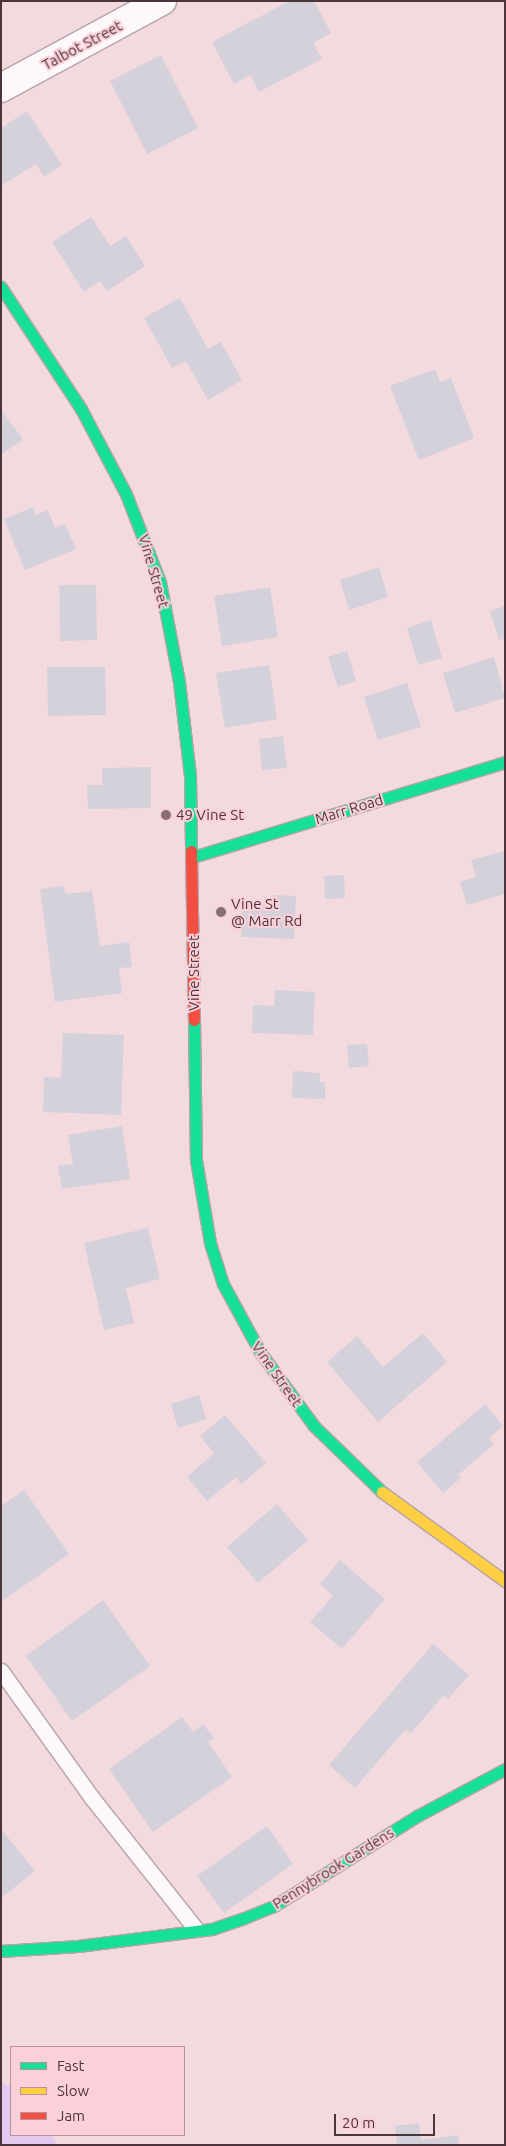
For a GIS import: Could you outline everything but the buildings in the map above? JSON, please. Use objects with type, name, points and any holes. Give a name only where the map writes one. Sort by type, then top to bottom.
[{"type":"street","name":"Talbot Street","points":[[1,88],[162,1]]},
{"type":"street","name":"Vine Street","points":[[1,287],[81,409],[148,541],[160,582],[179,682],[190,775],[193,856],[196,1160],[210,1243],[223,1284],[260,1352],[320,1432],[373,1485],[505,1581]]},
{"type":"street","name":"Marr Road","points":[[193,856],[505,762]]},
{"type":"street","name":"Pennybrook Gardens","points":[[1,1952],[78,1946],[212,1928],[274,1906],[417,1816],[505,1769]]},
{"type":"lane","points":[[1,1671],[92,1798],[196,1929]]},
{"type":"shaded area","points":[[1,2082],[10,2086],[10,2136],[52,2136],[57,2145],[1,2145]]},
{"type":"traffic: fast","points":[[1,287],[81,409],[126,494],[160,582],[179,682],[190,775],[191,851]]},
{"type":"traffic: fast","points":[[193,857],[505,762]]},
{"type":"traffic: fast","points":[[194,1020],[196,1160],[210,1243],[223,1284],[260,1352],[314,1426],[382,1492]]},
{"type":"traffic: fast","points":[[1,1951],[78,1946],[212,1929],[244,1918],[274,1906],[417,1816],[505,1769]]},
{"type":"traffic: slow","points":[[382,1492],[505,1581]]},
{"type":"traffic: jam","points":[[191,851],[194,1020]]},
{"type":"place","name":"49 Vine St","points":[[166,815]]},
{"type":"place","name":"Vine St @ Marr Rd","points":[[221,912]]}]
